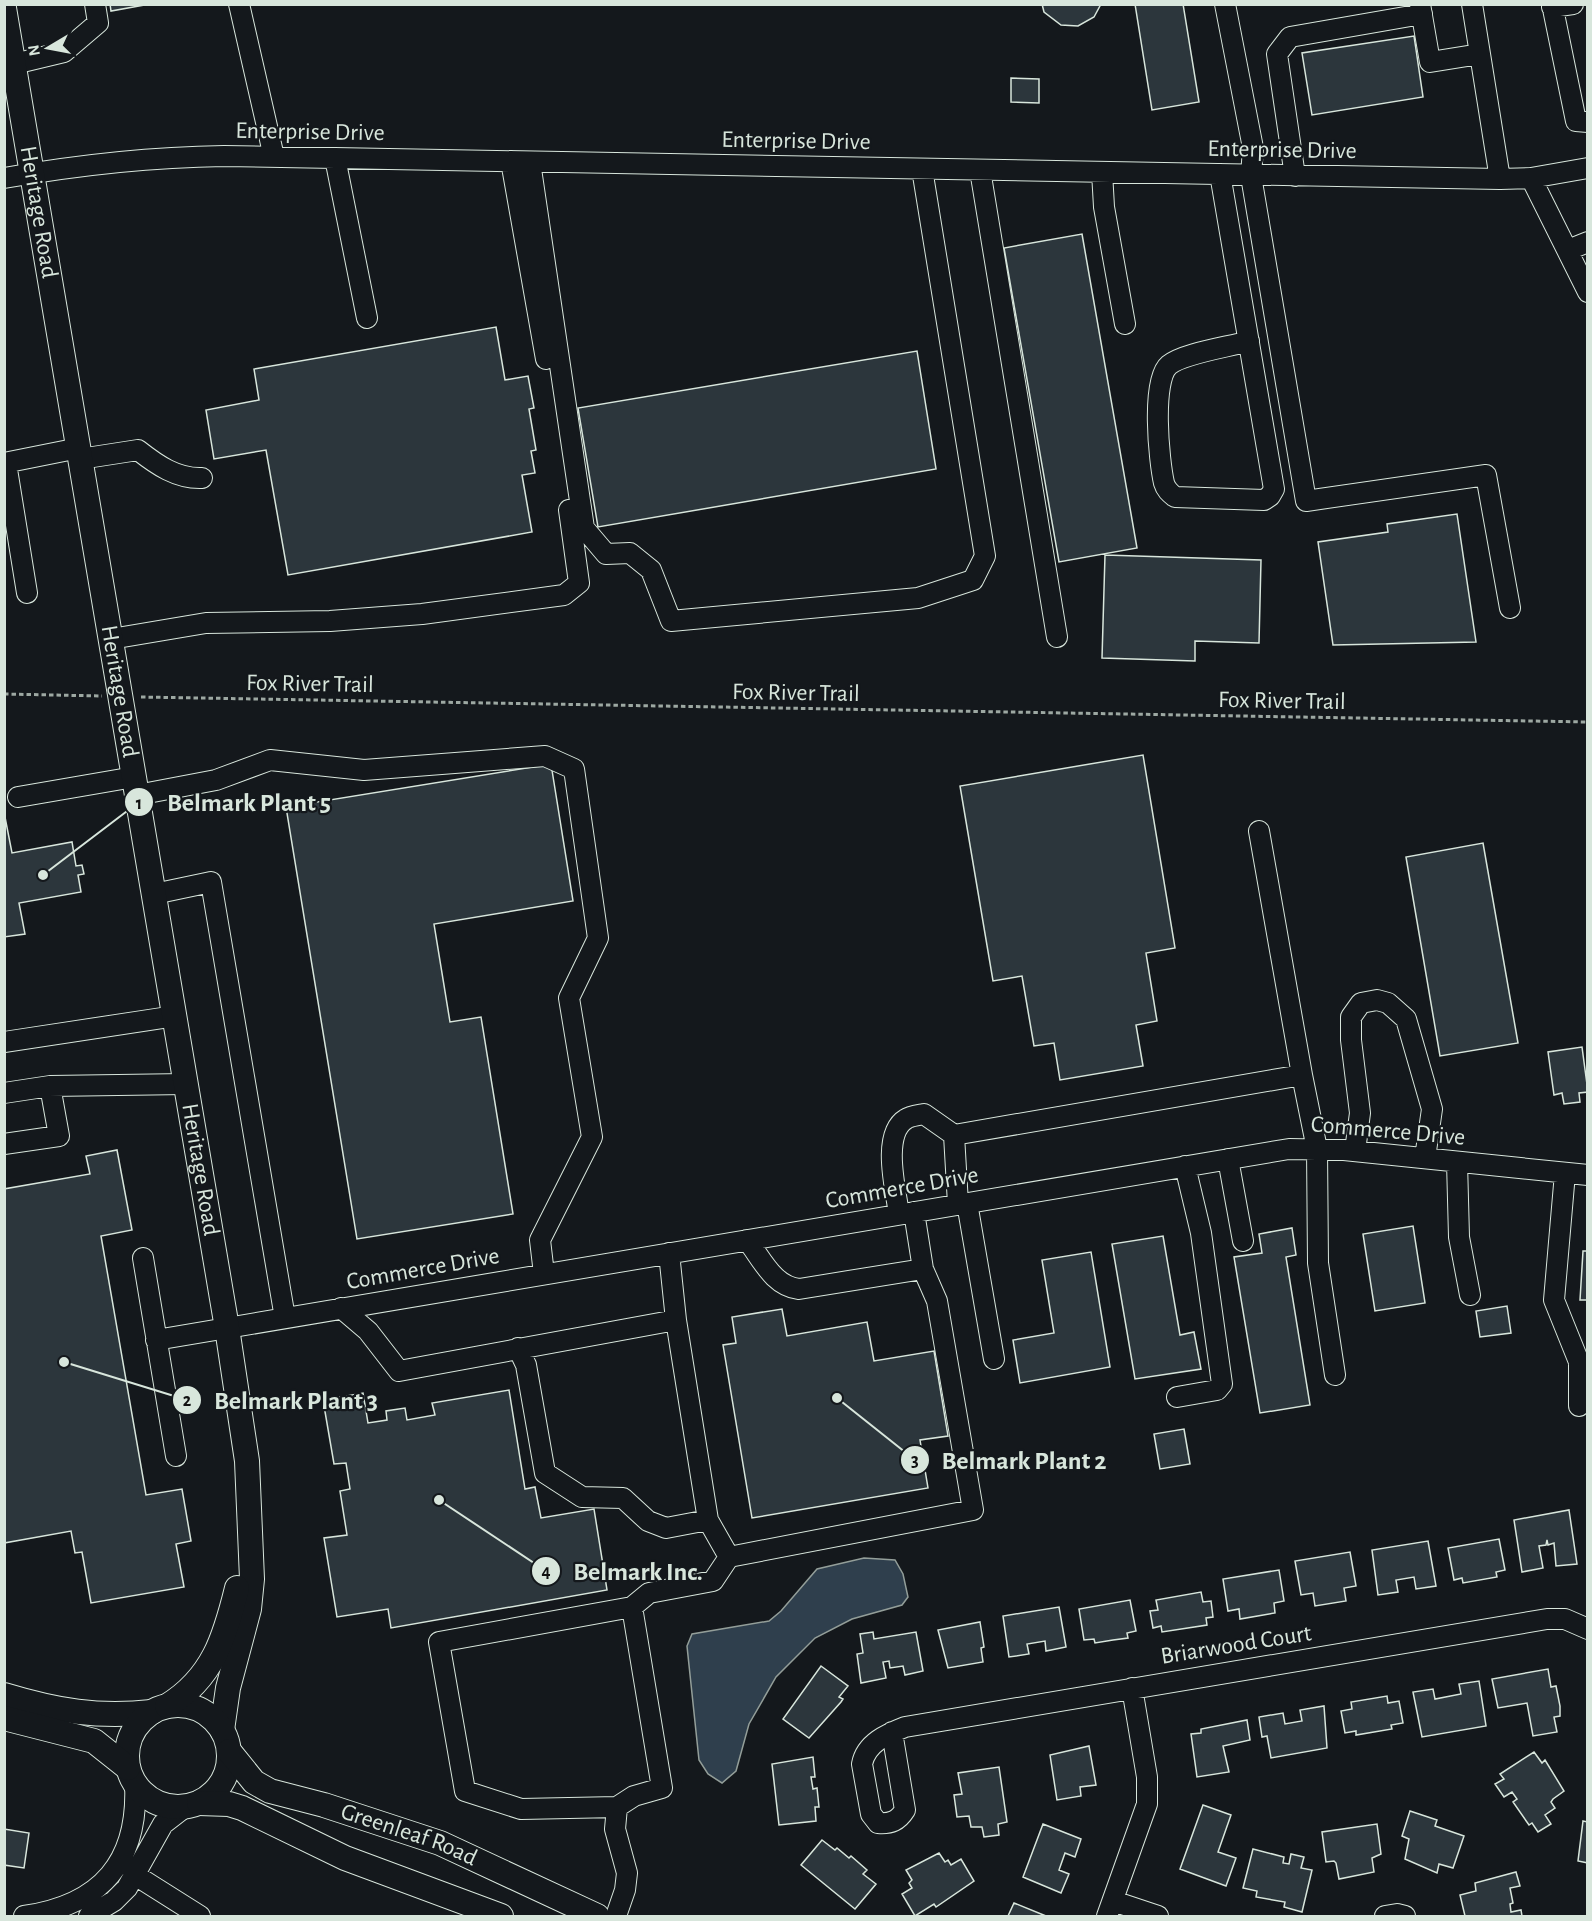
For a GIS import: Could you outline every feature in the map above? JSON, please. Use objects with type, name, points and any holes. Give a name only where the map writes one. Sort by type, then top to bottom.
[{"type":"main road","name":"Heritage Road","points":[[4,8],[175,1016],[247,1461],[251,1503],[252,1579],[249,1609],[228,1689],[226,1740]]},
{"type":"main road","name":"Heritage Road","points":[[160,1709],[183,1696],[202,1678],[218,1650],[250,1552]]},
{"type":"main road","points":[[4,1695],[82,1714],[112,1716],[184,1705],[199,1709],[213,1718],[226,1740],[224,1779],[211,1796],[192,1805],[157,1803],[145,1795],[132,1775],[94,1741],[4,1718]]},
{"type":"main road","points":[[132,1775],[127,1752],[131,1736],[140,1722],[160,1709]]},
{"type":"main road","name":"Greenleaf Road","points":[[226,1740],[254,1782],[270,1791],[324,1805],[440,1843],[597,1917]]},
{"type":"main road","name":"Greenleaf Road","points":[[192,1805],[229,1804],[242,1808],[345,1858],[501,1917]]},
{"type":"street","points":[[14,64],[64,52],[98,23],[95,4]]},
{"type":"street","points":[[239,4],[274,157]]},
{"type":"street","points":[[1225,4],[1253,148],[1251,176],[1306,501],[1486,475],[1510,608]]},
{"type":"street","points":[[1472,4],[1500,179]]},
{"type":"street","points":[[1573,4],[1552,6],[1576,121],[1587,122]]},
{"type":"street","points":[[1295,176],[1277,54],[1290,38],[1421,9],[1430,62],[1480,54]]},
{"type":"street","name":"Enterprise Drive","points":[[4,178],[163,157],[520,161],[1500,179],[1532,178],[1587,168]]},
{"type":"street","points":[[335,158],[367,318]]},
{"type":"street","points":[[520,161],[584,528],[606,554],[630,553],[651,570],[671,621],[918,598],[973,580],[985,556],[922,169]]},
{"type":"street","points":[[111,639],[206,623],[330,621],[422,614],[564,595],[579,583],[520,161]]},
{"type":"street","points":[[980,170],[1057,637]]},
{"type":"street","points":[[1102,172],[1104,207],[1125,324]]},
{"type":"street","points":[[1220,174],[1249,341],[1274,489],[1264,500],[1175,497],[1165,484],[1159,438],[1159,394],[1164,371],[1171,364],[1249,341]]},
{"type":"street","points":[[1532,178],[1587,292]]},
{"type":"street","points":[[1568,250],[1587,242]]},
{"type":"street","points":[[27,593],[5,463],[138,450],[156,464],[187,478],[202,478]]},
{"type":"street","points":[[18,797],[216,780],[270,760],[364,770],[545,756],[574,769],[598,938],[569,998],[592,1137],[540,1240],[544,1274]]},
{"type":"street","points":[[1259,831],[1317,1149],[1318,1263],[1335,1376]]},
{"type":"street","points":[[154,894],[211,882],[285,1318]]},
{"type":"street","points":[[1355,1151],[1360,1113],[1351,1017],[1361,1003],[1377,1000],[1389,1004],[1406,1019],[1421,1068],[1432,1109],[1425,1158]]},
{"type":"street","points":[[4,1042],[175,1016]]},
{"type":"street","points":[[632,1607],[662,1788],[634,1796],[617,1808],[521,1809],[465,1791],[439,1642],[632,1607],[649,1593],[713,1581],[729,1557],[973,1510],[938,1301],[923,1269],[891,1152],[894,1133],[905,1119],[924,1114],[954,1136],[1302,1075]]},
{"type":"street","points":[[4,1094],[51,1086],[186,1084]]},
{"type":"street","points":[[4,1144],[59,1136],[51,1086]]},
{"type":"street","points":[[954,1136],[963,1204],[994,1359]]},
{"type":"street","name":"Commerce Drive","points":[[156,1340],[1289,1149],[1355,1151],[1587,1175]]},
{"type":"street","points":[[1228,1159],[1243,1241]]},
{"type":"street","points":[[1456,1162],[1459,1237],[1470,1295]]},
{"type":"street","points":[[1177,1397],[1217,1390],[1222,1384],[1201,1233],[1185,1166]]},
{"type":"street","points":[[1564,1173],[1554,1300],[1579,1362],[1579,1406]]},
{"type":"street","points":[[747,1240],[776,1280],[787,1288],[799,1289],[923,1269]]},
{"type":"street","points":[[669,1253],[676,1320],[708,1520],[729,1557]]},
{"type":"street","points":[[143,1258],[176,1456]]},
{"type":"street","points":[[341,1308],[368,1330],[399,1371],[676,1320]]},
{"type":"street","points":[[518,1348],[526,1365],[545,1473],[582,1497],[623,1498],[648,1521],[666,1528],[708,1520]]},
{"type":"street","name":"Briarwood Court","points":[[892,1732],[905,1727],[1547,1619],[1565,1619],[1587,1629]]},
{"type":"street","points":[[1132,1688],[1148,1791],[1143,1816],[1110,1909],[1158,1917]]},
{"type":"street","points":[[24,1917],[75,1904],[100,1887],[114,1870],[126,1849],[133,1825],[132,1775]]},
{"type":"street","points":[[89,1917],[114,1901],[135,1875],[152,1839],[163,1824],[192,1805]]},
{"type":"street","points":[[616,1917],[625,1890],[627,1873],[615,1829],[617,1808]]},
{"type":"street","points":[[135,1875],[200,1917]]},
{"type":"street","points":[[1385,1917],[1398,1914],[1405,1917]]},
{"type":"path","name":"Fox River Trail","points":[[4,694],[1587,722]]},
{"type":"water","points":[[864,1558],[895,1560],[903,1574],[908,1597],[902,1605],[852,1619],[815,1638],[776,1677],[749,1724],[736,1771],[722,1783],[708,1774],[699,1760],[687,1646],[692,1634],[769,1621],[781,1611],[817,1569]]},
{"type":"building","points":[[110,4],[150,4],[111,11]]},
{"type":"building","points":[[1042,4],[1101,4],[1094,17],[1078,26],[1061,25],[1044,12]]},
{"type":"building","points":[[1135,4],[1183,4],[1199,102],[1152,110]]},
{"type":"building","points":[[1414,36],[1423,97],[1312,115],[1302,53]]},
{"type":"building","points":[[1011,78],[1039,79],[1039,103],[1011,102]]},
{"type":"building","points":[[1082,234],[1137,548],[1059,562],[1004,248]]},
{"type":"building","points":[[496,327],[505,380],[528,376],[534,408],[529,409],[536,450],[531,451],[535,473],[522,475],[532,532],[288,575],[266,450],[214,459],[206,410],[259,400],[254,369]]},
{"type":"building","points":[[917,351],[936,469],[598,527],[578,408]]},
{"type":"building","points":[[1457,514],[1476,642],[1333,645],[1318,542],[1388,532],[1387,524]]},
{"type":"building","points":[[1105,555],[1261,560],[1259,643],[1195,641],[1195,661],[1102,658]]},
{"type":"building","points":[[1143,755],[1175,948],[1146,953],[1157,1021],[1136,1025],[1143,1066],[1060,1080],[1054,1043],[1034,1046],[1022,976],[993,981],[960,786]]},
{"type":"building","points":[[551,764],[573,901],[434,924],[450,1022],[481,1017],[513,1214],[357,1239],[286,807]]},
{"type":"building","points":[[4,812],[12,853],[72,842],[76,866],[82,865],[84,874],[78,875],[81,892],[19,903],[25,934],[4,937]]},
{"type":"building","points":[[1483,843],[1518,1043],[1440,1056],[1406,857]]},
{"type":"building","points":[[1582,1047],[1588,1092],[1579,1093],[1580,1102],[1564,1104],[1562,1093],[1554,1095],[1548,1052]]},
{"type":"building","points":[[117,1150],[132,1230],[101,1236],[146,1495],[182,1489],[191,1541],[176,1544],[184,1587],[91,1603],[82,1552],[75,1553],[71,1531],[4,1543],[4,1189],[90,1174],[86,1156]]},
{"type":"building","points":[[1413,1226],[1425,1303],[1375,1311],[1363,1234]]},
{"type":"building","points":[[1292,1228],[1296,1255],[1286,1257],[1310,1405],[1260,1413],[1234,1257],[1262,1253],[1259,1234]]},
{"type":"building","points":[[1163,1236],[1180,1335],[1194,1332],[1201,1369],[1135,1379],[1112,1244]]},
{"type":"building","points":[[1583,1251],[1588,1251],[1588,1300],[1580,1300]]},
{"type":"building","points":[[1091,1252],[1110,1367],[1020,1383],[1013,1340],[1054,1333],[1042,1260]]},
{"type":"building","points":[[1507,1306],[1511,1333],[1480,1337],[1476,1311]]},
{"type":"building","points":[[782,1309],[787,1336],[867,1322],[874,1361],[934,1351],[948,1436],[920,1440],[928,1488],[752,1518],[723,1345],[736,1343],[732,1317]]},
{"type":"building","points":[[509,1390],[525,1489],[535,1487],[541,1518],[594,1509],[607,1590],[391,1628],[388,1609],[337,1617],[324,1538],[347,1535],[340,1491],[350,1489],[346,1463],[334,1464],[323,1400],[363,1393],[368,1423],[387,1420],[386,1411],[405,1408],[407,1420],[435,1415],[432,1403]]},
{"type":"building","points":[[1184,1429],[1190,1464],[1160,1469],[1154,1434]]},
{"type":"building","points":[[1569,1510],[1577,1564],[1556,1566],[1554,1543],[1548,1545],[1547,1540],[1546,1545],[1539,1546],[1543,1568],[1522,1572],[1514,1520]]},
{"type":"building","points":[[1499,1539],[1505,1570],[1496,1572],[1497,1577],[1463,1583],[1462,1578],[1454,1580],[1448,1548]]},
{"type":"building","points":[[1428,1541],[1436,1586],[1416,1589],[1414,1577],[1396,1580],[1398,1592],[1378,1595],[1372,1550]]},
{"type":"building","points":[[1350,1552],[1356,1586],[1344,1588],[1346,1601],[1315,1606],[1313,1593],[1301,1595],[1295,1561]]},
{"type":"building","points":[[1279,1570],[1284,1601],[1274,1603],[1275,1613],[1240,1619],[1239,1609],[1228,1611],[1223,1579]]},
{"type":"building","points":[[1201,1592],[1203,1602],[1211,1601],[1213,1617],[1206,1618],[1207,1625],[1162,1632],[1161,1626],[1153,1628],[1150,1611],[1158,1610],[1156,1600]]},
{"type":"building","points":[[1130,1600],[1136,1631],[1127,1633],[1128,1638],[1095,1643],[1094,1639],[1084,1640],[1079,1609]]},
{"type":"building","points":[[1059,1607],[1066,1647],[1046,1651],[1045,1641],[1027,1644],[1029,1654],[1009,1657],[1003,1616]]},
{"type":"building","points":[[980,1622],[984,1647],[981,1648],[983,1662],[948,1668],[938,1630]]},
{"type":"building","points":[[873,1632],[874,1639],[916,1632],[923,1671],[905,1675],[903,1666],[890,1668],[889,1661],[883,1662],[886,1678],[861,1683],[857,1654],[863,1653],[860,1634]]},
{"type":"building","points":[[821,1666],[848,1686],[839,1697],[843,1699],[841,1702],[809,1738],[783,1719]]},
{"type":"building","points":[[1548,1669],[1551,1687],[1556,1686],[1560,1706],[1560,1716],[1554,1717],[1557,1732],[1533,1736],[1527,1703],[1498,1708],[1492,1679]]},
{"type":"building","points":[[1479,1681],[1486,1726],[1422,1737],[1413,1692],[1433,1689],[1435,1699],[1461,1694],[1459,1684]]},
{"type":"building","points":[[1387,1696],[1388,1703],[1399,1701],[1403,1723],[1391,1725],[1392,1729],[1356,1735],[1356,1731],[1345,1733],[1341,1711],[1352,1709],[1351,1702]]},
{"type":"building","points":[[1324,1706],[1327,1748],[1271,1758],[1267,1736],[1262,1737],[1259,1717],[1283,1713],[1285,1724],[1302,1721],[1300,1710]]},
{"type":"building","points":[[1247,1720],[1250,1740],[1223,1746],[1229,1772],[1197,1777],[1191,1734],[1201,1733],[1201,1729]]},
{"type":"building","points":[[1089,1746],[1096,1785],[1080,1787],[1081,1796],[1057,1800],[1050,1755]]},
{"type":"building","points":[[1534,1752],[1542,1763],[1545,1760],[1564,1791],[1553,1799],[1551,1802],[1555,1808],[1545,1815],[1551,1824],[1538,1832],[1532,1823],[1529,1825],[1513,1802],[1517,1799],[1512,1792],[1504,1797],[1495,1784],[1504,1779],[1500,1774]]},
{"type":"building","points":[[813,1757],[815,1777],[811,1777],[813,1789],[817,1788],[819,1807],[815,1807],[816,1821],[779,1825],[772,1764]]},
{"type":"building","points":[[999,1767],[1007,1822],[998,1824],[999,1835],[984,1837],[982,1827],[971,1827],[969,1816],[957,1817],[954,1795],[962,1794],[958,1773]]},
{"type":"building","points":[[1203,1805],[1231,1815],[1218,1852],[1236,1858],[1226,1886],[1180,1869]]},
{"type":"building","points":[[1410,1811],[1437,1820],[1435,1826],[1464,1836],[1453,1868],[1439,1864],[1437,1873],[1405,1859],[1409,1839],[1402,1836]]},
{"type":"building","points":[[1583,1821],[1588,1822],[1588,1863],[1578,1861]]},
{"type":"building","points":[[1043,1824],[1081,1839],[1075,1857],[1065,1853],[1059,1870],[1069,1874],[1061,1893],[1023,1877]]},
{"type":"building","points":[[1377,1824],[1381,1854],[1372,1858],[1374,1872],[1339,1879],[1336,1863],[1326,1862],[1322,1832]]},
{"type":"building","points":[[4,1829],[29,1833],[24,1868],[4,1865]]},
{"type":"building","points":[[822,1840],[849,1858],[851,1856],[867,1870],[863,1874],[876,1884],[855,1909],[801,1865]]},
{"type":"building","points":[[1253,1849],[1284,1857],[1283,1863],[1289,1864],[1291,1854],[1304,1857],[1301,1868],[1312,1870],[1302,1912],[1284,1907],[1285,1902],[1256,1897],[1257,1891],[1243,1888]]},
{"type":"building","points":[[939,1853],[945,1862],[948,1860],[951,1865],[961,1859],[974,1881],[936,1907],[934,1904],[915,1916],[902,1894],[912,1888],[909,1883],[912,1880],[906,1870]]},
{"type":"building","points":[[1516,1872],[1520,1886],[1510,1888],[1513,1903],[1510,1904],[1511,1912],[1521,1910],[1522,1916],[1465,1916],[1460,1895],[1476,1891],[1475,1883]]},
{"type":"building","points":[[1014,1903],[1046,1916],[1008,1916]]},
{"type":"place","name":"Belmark Plant 5","points":[[43,875]]},
{"type":"place","name":"Belmark Plant 3","points":[[64,1362]]},
{"type":"place","name":"Belmark Plant 2","points":[[837,1398]]},
{"type":"place","name":"Belmark Inc.","points":[[439,1500]]}]
